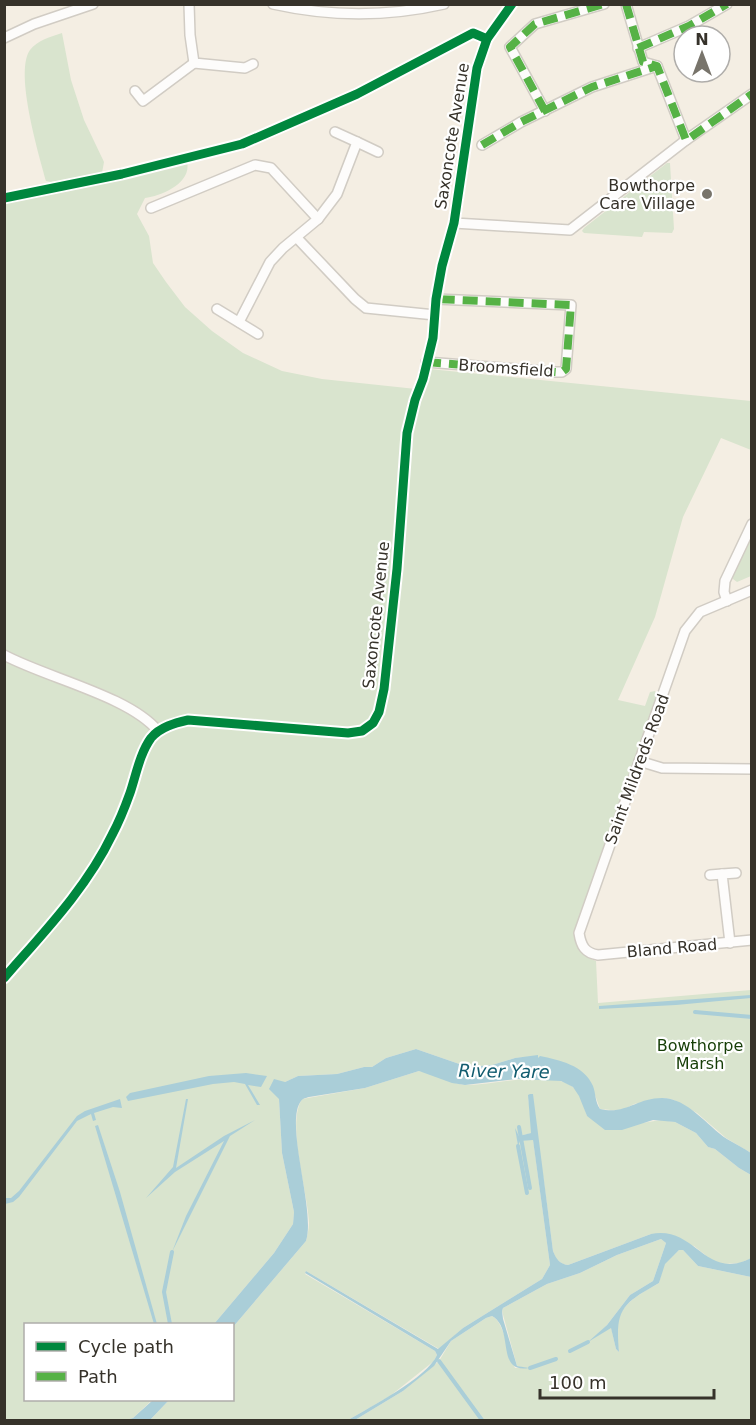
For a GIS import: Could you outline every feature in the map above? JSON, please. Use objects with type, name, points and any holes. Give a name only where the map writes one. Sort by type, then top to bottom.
[{"type":"street","points":[[4,39],[34,24],[93,4]]},
{"type":"street","points":[[189,4],[194,63]]},
{"type":"street","points":[[273,4],[314,12],[348,15],[444,4]]},
{"type":"street","points":[[545,111],[510,47],[535,24],[604,4]]},
{"type":"street","points":[[626,4],[643,62],[657,66]]},
{"type":"street","points":[[638,48],[689,27],[727,4]]},
{"type":"street","name":"Saxoncote Avenue","points":[[158,731],[171,724],[188,720],[348,733],[362,731],[373,723],[379,712],[384,689],[399,541],[405,443],[433,338],[436,299],[454,223],[477,68],[487,39],[505,6]]},
{"type":"street","points":[[135,91],[140,105],[194,63],[249,70]]},
{"type":"street","points":[[482,145],[592,87],[657,66]]},
{"type":"street","points":[[657,66],[686,140]]},
{"type":"street","points":[[454,223],[570,230],[686,140],[752,94]]},
{"type":"street","points":[[335,132],[378,152]]},
{"type":"street","points":[[239,322],[270,262],[318,219],[338,194],[357,142]]},
{"type":"street","points":[[151,208],[255,165],[271,168],[318,219]]},
{"type":"street","points":[[297,237],[366,308],[435,315]]},
{"type":"street","name":"Broomsfield","points":[[426,362],[556,372],[566,369],[571,305],[436,299]]},
{"type":"street","points":[[217,309],[258,334]]},
{"type":"street","points":[[727,601],[724,592],[725,581],[752,524]]},
{"type":"street","name":"Saint Mildreds Road","points":[[592,954],[585,950],[579,933],[685,631],[700,612],[752,591]]},
{"type":"street","points":[[4,656],[115,702],[142,717],[158,731],[151,738],[142,755],[129,795],[112,835],[91,871],[60,914],[4,978]]},
{"type":"street","points":[[639,762],[662,768],[752,769]]},
{"type":"street","points":[[710,875],[736,873]]},
{"type":"street","points":[[722,874],[730,943]]},
{"type":"street","name":"Bland Road","points":[[592,954],[598,956],[752,940]]},
{"type":"green space","points":[[62,33],[71,80],[84,120],[104,162],[102,173],[51,182],[46,181],[29,114],[26,94],[26,61],[30,50],[37,44]]},
{"type":"green space","name":"Bowthorpe Marsh","points":[[187,162],[185,176],[180,182],[167,191],[145,198],[137,214],[149,236],[153,263],[185,307],[212,331],[243,353],[282,371],[322,379],[416,389],[419,368],[751,401],[751,450],[721,438],[683,517],[655,617],[618,700],[645,706],[650,692],[655,691],[657,695],[575,928],[579,949],[596,961],[598,1003],[751,990],[751,1153],[726,1138],[697,1113],[674,1100],[665,1098],[634,1104],[621,1111],[600,1109],[590,1081],[538,1058],[538,1056],[468,1067],[416,1049],[386,1058],[372,1067],[337,1074],[298,1076],[285,1082],[279,1099],[282,1153],[294,1212],[293,1224],[274,1253],[215,1323],[24,1323],[24,1401],[152,1401],[133,1418],[126,1420],[5,1420],[5,201],[132,176]]},
{"type":"green space","points":[[667,163],[670,163],[674,229],[672,233],[644,232],[642,237],[582,231],[584,228]]},
{"type":"green space","points":[[751,537],[751,576],[737,582],[733,579],[733,574]]},
{"type":"green space","points":[[419,1071],[468,1085],[522,1079],[551,1079],[573,1087],[582,1100],[587,1116],[642,1123],[661,1120],[675,1122],[696,1133],[708,1147],[715,1149],[751,1175],[752,1258],[740,1263],[714,1262],[694,1246],[651,1234],[568,1265],[556,1259],[528,1095],[532,1133],[519,1136],[516,1131],[518,1144],[519,1141],[533,1139],[550,1265],[542,1279],[463,1328],[439,1349],[306,1271],[305,1274],[435,1351],[437,1355],[434,1361],[390,1396],[348,1420],[150,1420],[168,1401],[234,1401],[234,1326],[306,1241],[309,1223],[308,1210],[296,1125],[302,1099],[365,1088]]},
{"type":"green space","points":[[661,1239],[666,1243],[653,1281],[630,1295],[607,1325],[592,1339],[611,1327],[616,1349],[619,1352],[617,1330],[618,1319],[622,1312],[632,1300],[659,1283],[664,1264],[679,1250],[683,1250],[698,1266],[751,1277],[751,1420],[355,1420],[403,1391],[439,1361],[451,1341],[492,1316],[497,1320],[503,1332],[515,1368],[526,1368],[517,1366],[503,1308],[547,1284],[580,1273],[617,1255]]},
{"type":"water","points":[[751,995],[751,998],[676,1005],[599,1009],[599,1006]]},
{"type":"water","name":"River Yare","points":[[416,1049],[468,1067],[492,1065],[515,1058],[538,1055],[538,1058],[540,1056],[563,1062],[577,1068],[589,1079],[600,1109],[617,1110],[662,1098],[671,1099],[689,1108],[720,1134],[751,1153],[751,1175],[715,1149],[708,1147],[696,1133],[675,1122],[653,1120],[622,1130],[605,1130],[587,1116],[573,1087],[561,1081],[517,1079],[465,1085],[452,1083],[419,1071],[365,1088],[306,1098],[301,1101],[297,1112],[296,1128],[307,1210],[306,1241],[234,1326],[234,1323],[215,1323],[274,1253],[293,1224],[294,1212],[282,1153],[279,1099],[269,1089],[274,1079],[285,1082],[298,1076],[337,1074],[372,1067],[386,1058]]},
{"type":"water","points":[[246,1073],[267,1076],[261,1087],[248,1085],[260,1105],[257,1105],[245,1084],[234,1082],[128,1101],[126,1097],[130,1093],[209,1076]]},
{"type":"water","points":[[533,1094],[553,1251],[557,1259],[568,1265],[651,1234],[666,1233],[679,1237],[711,1259],[722,1263],[735,1263],[751,1258],[751,1277],[698,1266],[683,1250],[679,1250],[665,1264],[659,1283],[637,1297],[624,1309],[618,1326],[619,1352],[616,1349],[611,1328],[588,1342],[607,1325],[630,1295],[653,1281],[666,1243],[661,1239],[617,1255],[580,1273],[547,1284],[503,1308],[503,1319],[517,1366],[529,1368],[519,1368],[512,1364],[508,1358],[503,1330],[492,1316],[451,1341],[434,1366],[403,1391],[355,1420],[348,1420],[410,1382],[431,1364],[437,1355],[435,1351],[305,1273],[306,1271],[438,1349],[463,1328],[542,1279],[550,1265],[533,1140],[520,1141],[518,1146],[515,1128],[519,1136],[531,1133],[528,1095]]},
{"type":"water","points":[[120,1099],[122,1108],[113,1107],[94,1113],[96,1120],[93,1121],[91,1114],[77,1121],[19,1197],[5,1204],[5,1198],[11,1198],[19,1191],[77,1116]]},
{"type":"water","points":[[186,1099],[188,1099],[176,1168],[224,1136],[255,1120],[230,1136],[172,1252],[186,1216],[224,1141],[175,1172],[146,1198],[173,1167]]},
{"type":"water","points":[[98,1125],[120,1192],[157,1323],[154,1323],[95,1126]]},
{"type":"water","points":[[152,1401],[168,1401],[150,1420],[126,1420],[133,1418]]},
{"type":"waterway","points":[[695,1012],[752,1017]]},
{"type":"waterway","points":[[519,1127],[530,1188]]},
{"type":"waterway","points":[[518,1146],[527,1193]]},
{"type":"waterway","points":[[170,1323],[164,1292],[172,1252]]},
{"type":"waterway","points":[[570,1351],[588,1342]]},
{"type":"waterway","points":[[530,1368],[556,1359]]},
{"type":"waterway","points":[[439,1361],[482,1420]]},
{"type":"marked path","points":[[545,111],[510,47],[535,24],[604,4]]},
{"type":"marked path","points":[[626,4],[643,62],[657,66],[686,140]]},
{"type":"marked path","points":[[638,48],[689,26],[727,4]]},
{"type":"marked path","points":[[482,145],[521,122],[592,87],[657,66]]},
{"type":"marked path","points":[[691,137],[752,94]]},
{"type":"marked path","points":[[426,362],[556,372],[566,369],[571,305],[436,299]]},
{"type":"cycle path","points":[[4,978],[63,910],[90,874],[119,820],[144,750],[151,738],[163,728],[188,720],[348,733],[362,731],[373,723],[379,712],[384,689],[397,569],[407,433],[433,338],[436,299],[454,223],[477,68],[487,39],[512,4]]},
{"type":"cycle path","points":[[4,198],[122,174],[242,144],[357,94],[473,33],[487,39]]},
{"type":"place","name":"Bowthorpe Care Village","points":[[707,194]]}]
